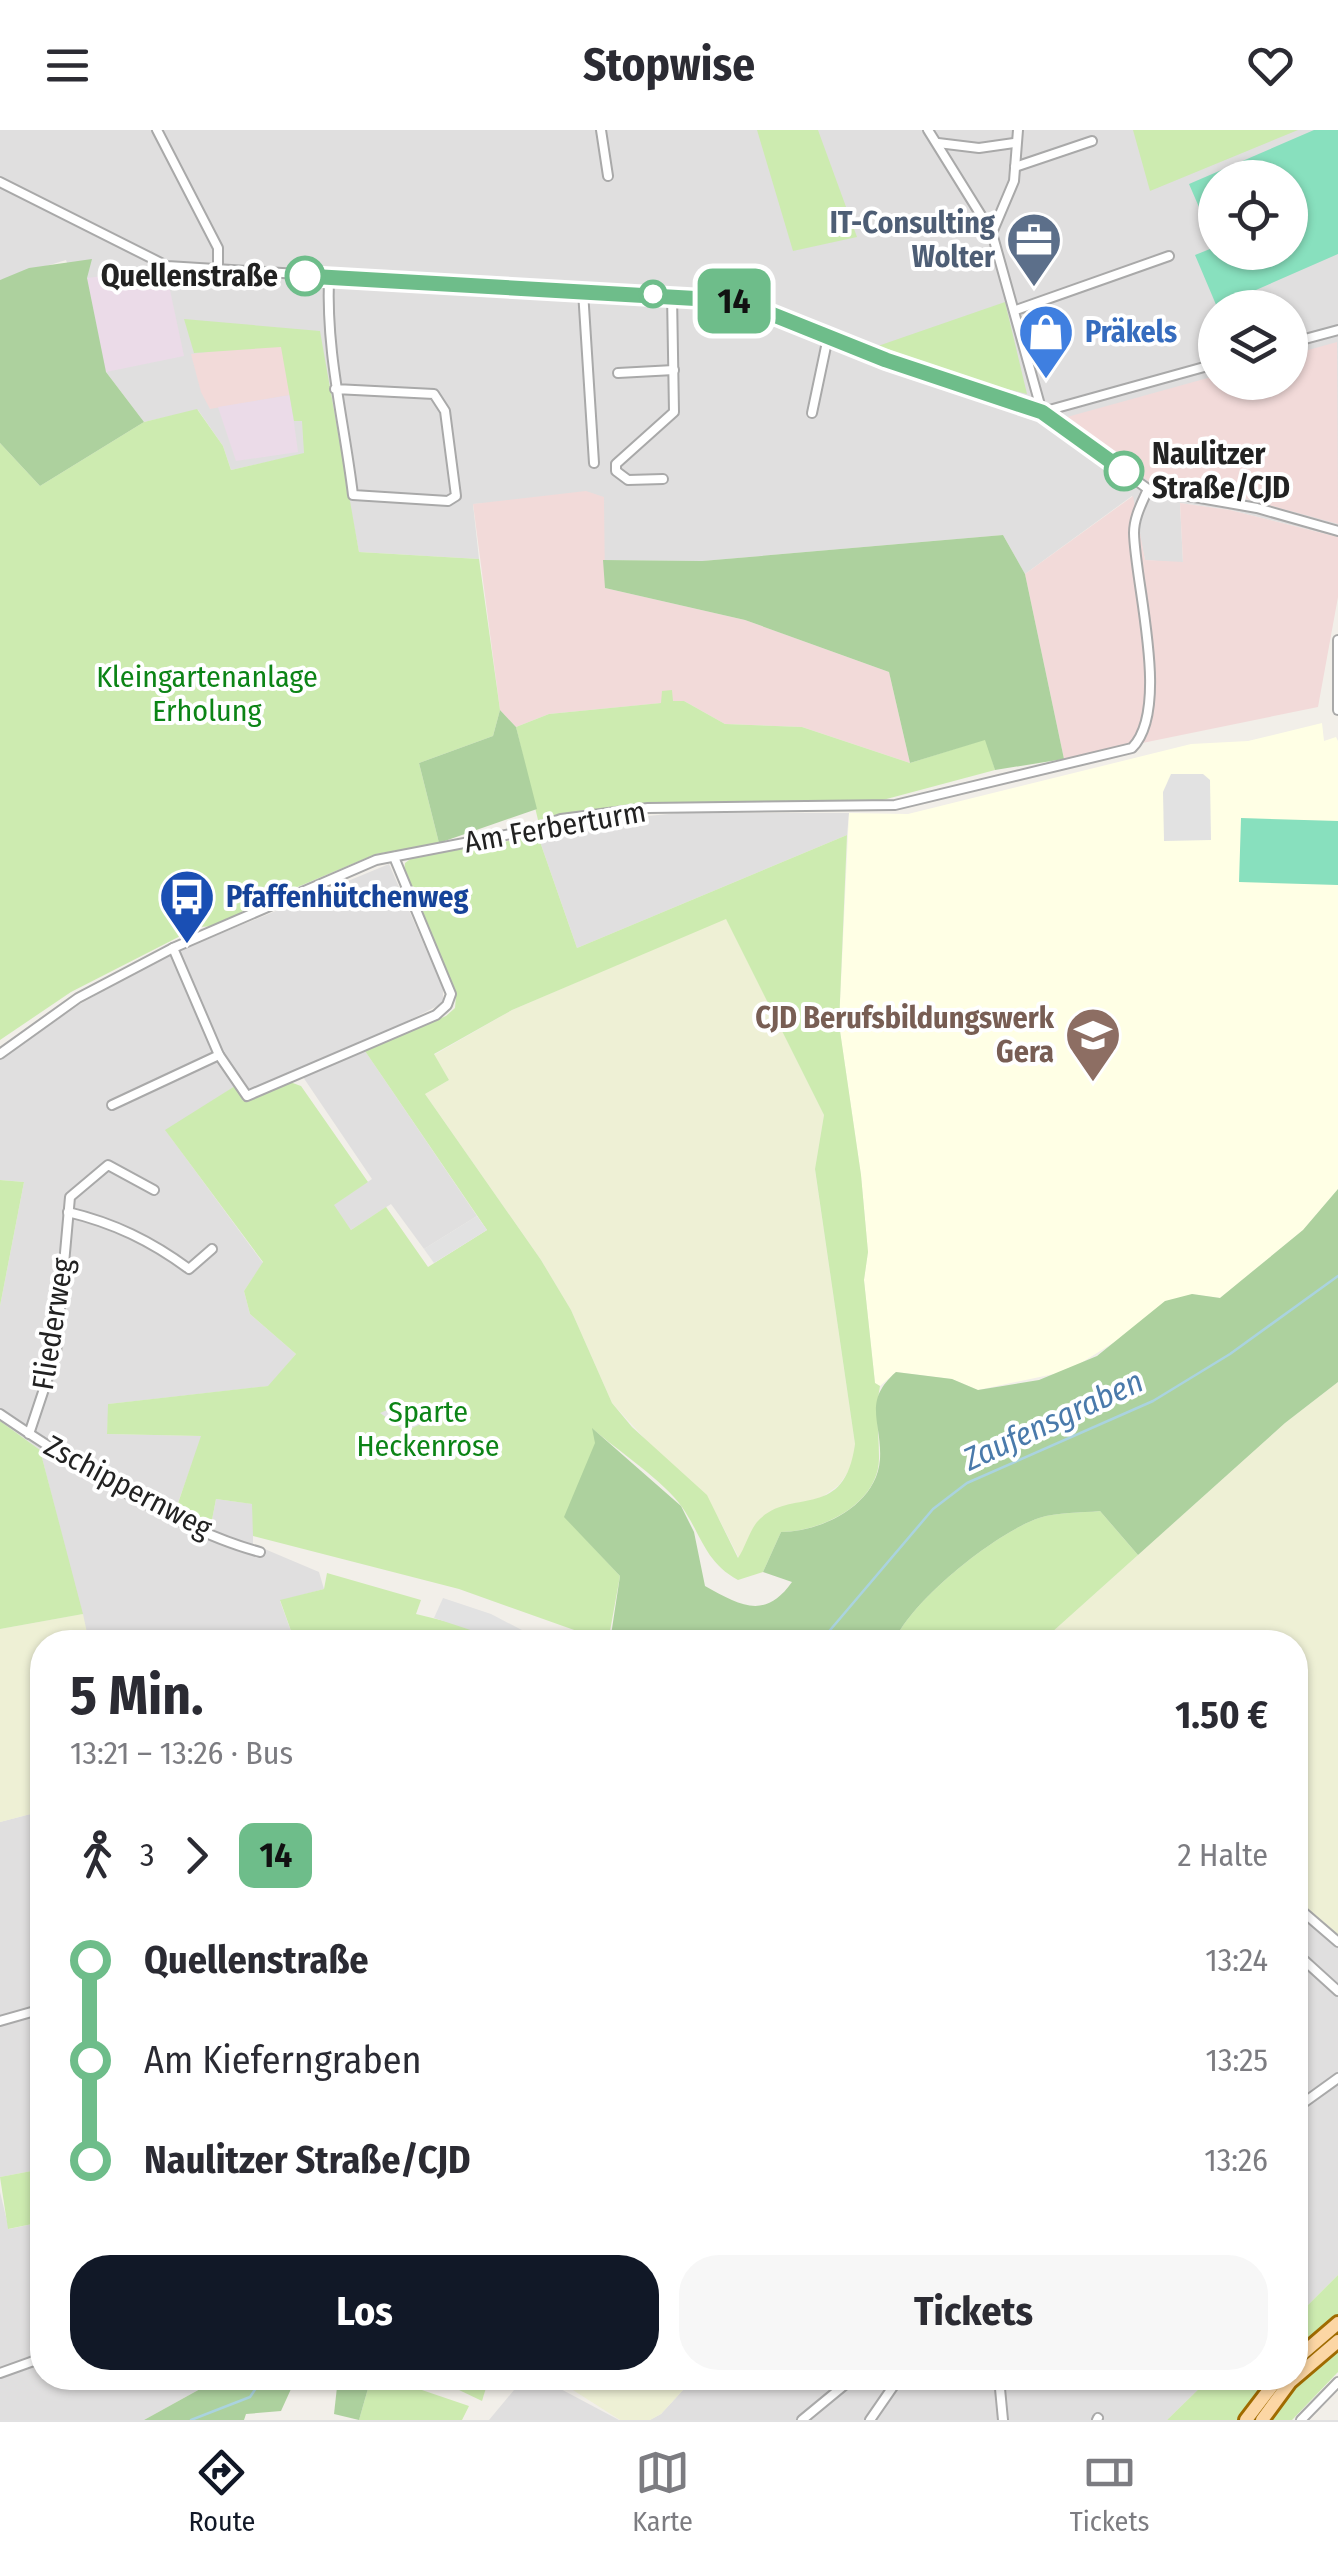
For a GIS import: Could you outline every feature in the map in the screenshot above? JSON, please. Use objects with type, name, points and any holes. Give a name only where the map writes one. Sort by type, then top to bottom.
[{"type":"main road","points":[[1308,2349],[1338,2323]]},
{"type":"main road","points":[[1308,2367],[1338,2341]]},
{"type":"main road","points":[[1246,2420],[1269,2390]]},
{"type":"main road","points":[[1262,2420],[1284,2390]]},
{"type":"street","points":[[156,130],[218,248],[218,270]]},
{"type":"street","points":[[601,130],[608,176]]},
{"type":"street","points":[[928,130],[992,233],[1042,412]]},
{"type":"street","points":[[992,233],[1014,181],[1018,130]]},
{"type":"street","points":[[1015,167],[1092,141]]},
{"type":"street","points":[[938,143],[979,148],[1014,143]]},
{"type":"street","points":[[0,182],[167,266],[739,301],[828,337],[1042,412],[1148,488],[1257,508],[1338,530]]},
{"type":"street","points":[[1016,310],[1169,256]]},
{"type":"street","points":[[329,278],[326,337],[353,495],[448,500],[456,496],[445,412],[434,394],[335,389]]},
{"type":"street","points":[[583,291],[594,463]]},
{"type":"street","points":[[663,479],[628,480],[616,470],[616,464],[674,412],[672,295]]},
{"type":"street","points":[[1308,338],[1338,330]]},
{"type":"street","points":[[812,413],[828,337]]},
{"type":"street","points":[[1042,412],[1198,369]]},
{"type":"street","points":[[618,373],[674,370]]},
{"type":"street","name":"Am Ferberturm","points":[[0,1053],[78,998],[173,948],[351,870],[394,856],[531,830],[560,819],[648,808],[895,805],[1132,748],[1146,726],[1149,670],[1134,533],[1148,488]]},
{"type":"street","points":[[1338,640],[1338,710]]},
{"type":"street","points":[[173,948],[219,1055],[247,1096],[298,1077],[436,1015],[448,1006],[451,994],[394,856]]},
{"type":"street","points":[[112,1105],[219,1055]]},
{"type":"street","points":[[68,1212],[70,1197],[108,1165],[154,1190]]},
{"type":"street","name":"Fliederweg","points":[[29,1434],[37,1421],[56,1354],[68,1212],[104,1221],[151,1242],[189,1268],[212,1248]]},
{"type":"street","name":"Zschippernweg","points":[[0,1414],[48,1449],[181,1518],[260,1552]]},
{"type":"street","points":[[1308,1916],[1338,1942]]},
{"type":"street","points":[[1308,1963],[1338,1990]]},
{"type":"street","points":[[0,2021],[30,2012]]},
{"type":"street","points":[[1308,2100],[1338,2078]]},
{"type":"street","points":[[0,2373],[30,2362]]},
{"type":"street","points":[[1301,2420],[1338,2382]]},
{"type":"street","points":[[802,2420],[839,2390]]},
{"type":"street","points":[[870,2420],[891,2390]]},
{"type":"street","points":[[1001,2390],[1002,2420]]},
{"type":"shaded area","points":[[0,130],[1338,130],[1338,537],[1230,510],[1180,503],[1183,563],[1145,560],[1132,496],[1025,574],[1003,535],[702,561],[603,560],[604,497],[473,504],[479,559],[359,552],[333,417],[304,454],[231,470],[223,446],[198,410],[144,422],[106,372],[66,260],[0,280]]},
{"type":"shaded area","points":[[156,269],[168,281],[184,356],[106,372],[87,278]]},
{"type":"shaded area","points":[[1337,342],[1338,524],[1232,495],[1152,484],[1067,417],[1198,381],[1198,400],[1308,400],[1308,350]]},
{"type":"shaded area","points":[[281,343],[290,395],[210,409],[191,354]]},
{"type":"shaded area","points":[[290,395],[298,452],[236,461],[218,407]]},
{"type":"shaded area","points":[[586,491],[604,497],[605,588],[745,620],[889,672],[910,763],[802,727],[725,724],[684,701],[672,701],[672,691],[662,703],[549,714],[516,727],[500,710],[473,504]]},
{"type":"shaded area","points":[[1133,496],[1145,560],[1183,562],[1180,503],[1230,510],[1338,537],[1338,597],[1318,707],[1064,759],[1025,574]]},
{"type":"shaded area","name":"CJD Berufsbildungswerk Gera","points":[[1322,723],[1324,741],[1336,737],[1338,741],[1338,1189],[1303,1230],[1220,1298],[1192,1294],[1068,1371],[978,1390],[952,1379],[896,1372],[880,1386],[875,1383],[864,1280],[868,1252],[861,1175],[839,1024],[849,813],[908,814],[1191,744],[1248,741]]},
{"type":"shaded area","points":[[1171,774],[1203,774],[1210,780],[1211,840],[1164,841],[1163,792]]},
{"type":"shaded area","points":[[678,813],[849,813],[847,835],[577,948],[538,836],[589,822]]},
{"type":"shaded area","points":[[389,864],[443,989],[443,1003],[361,1045],[477,1216],[424,1249],[391,1204],[351,1230],[333,1205],[372,1179],[303,1077],[243,1102],[234,1087],[166,1131],[263,1263],[244,1291],[250,1314],[296,1354],[269,1386],[109,1404],[107,1434],[202,1436],[175,1511],[211,1525],[216,1499],[253,1504],[253,1544],[319,1572],[324,1589],[280,1601],[291,1630],[86,1630],[40,1450],[0,1421],[0,1306],[24,1182],[0,1180],[0,1060],[80,1004],[162,958]]},
{"type":"shaded area","points":[[726,918],[824,1115],[815,1170],[855,1444],[852,1466],[839,1485],[818,1500],[782,1508],[739,1558],[719,1519],[612,1403],[571,1310],[541,1260],[425,1094],[449,1080],[434,1055],[512,1010]]},
{"type":"shaded area","points":[[477,1216],[487,1230],[434,1263],[424,1249]]},
{"type":"shaded area","points":[[1338,1382],[1338,1935],[1308,1909],[1308,1630],[1054,1630],[1285,1423]]},
{"type":"shaded area","points":[[392,1408],[428,1410],[440,1416],[405,1431],[380,1413]]},
{"type":"shaded area","points":[[443,1598],[491,1614],[522,1630],[470,1630],[434,1618]]},
{"type":"shaded area","points":[[83,1614],[86,1630],[30,1630],[30,1814],[0,1822],[0,1629]]},
{"type":"shaded area","points":[[30,1814],[30,2171],[0,2177],[0,1822]]},
{"type":"shaded area","points":[[1308,1922],[1338,1948],[1338,2275],[1308,2305]]},
{"type":"shaded area","points":[[0,2192],[9,2229],[30,2225],[30,2390],[198,2390],[144,2420],[0,2420]]},
{"type":"shaded area","points":[[514,2390],[563,2390],[619,2420],[489,2420]]},
{"type":"shaded area","points":[[573,2390],[683,2390],[650,2420],[620,2420]]},
{"type":"shaded area","points":[[683,2390],[1198,2390],[1167,2420],[650,2420]]},
{"type":"green space","points":[[757,130],[818,130],[857,237],[793,251]]},
{"type":"green space","points":[[1133,130],[1298,130],[1225,160],[1198,160],[1198,171],[1150,191]]},
{"type":"green space","points":[[1314,130],[1338,130],[1338,254],[1308,267],[1308,160],[1245,160]]},
{"type":"green space","points":[[1198,180],[1198,205],[1189,184]]},
{"type":"green space","points":[[92,259],[87,278],[106,372],[144,422],[40,486],[0,443],[0,280],[29,268]]},
{"type":"green space","points":[[1201,270],[1301,270],[1256,290],[1210,290]]},
{"type":"green space","points":[[1005,302],[1027,394],[965,379],[875,347]]},
{"type":"green space","name":"Kleingartenanlage Erholung","points":[[184,319],[320,331],[359,552],[479,559],[500,710],[493,736],[419,763],[439,843],[376,854],[288,891],[279,890],[218,926],[198,927],[71,992],[0,1040],[0,443],[40,486],[144,422],[197,409],[223,446],[231,470],[304,453],[302,421],[294,421],[281,347],[194,353]]},
{"type":"green space","points":[[1003,535],[1025,574],[1064,759],[995,770],[985,740],[910,763],[889,672],[745,620],[605,588],[603,560],[702,561]]},
{"type":"green space","points":[[672,690],[673,701],[684,701],[725,724],[802,727],[910,763],[986,739],[995,770],[879,801],[638,805],[538,820],[516,727],[549,714],[661,703],[662,691]]},
{"type":"green space","points":[[500,710],[516,727],[537,809],[439,843],[419,763],[493,736]]},
{"type":"green space","points":[[1241,818],[1338,821],[1338,885],[1239,882]]},
{"type":"green space","name":"Sparte Heckenrose","points":[[847,835],[839,1024],[861,1175],[868,1252],[864,1280],[875,1383],[880,1386],[877,1474],[870,1489],[845,1512],[813,1527],[781,1532],[763,1572],[738,1580],[711,1557],[674,1497],[593,1429],[596,1443],[565,1517],[620,1576],[610,1630],[574,1630],[459,1589],[253,1536],[252,1504],[216,1499],[211,1525],[175,1512],[201,1436],[107,1434],[108,1404],[268,1386],[296,1354],[250,1314],[244,1291],[263,1262],[165,1130],[235,1086],[243,1101],[290,1082],[301,1086],[368,1182],[334,1205],[351,1230],[386,1207],[428,1267],[487,1230],[365,1051],[446,1016],[455,1008],[456,996],[404,871],[405,863],[413,857],[538,836],[577,948]],"holes":[[[726,919],[824,1115],[815,1169],[855,1444],[840,1485],[828,1494],[770,1511],[754,1526],[738,1558],[707,1495],[632,1427],[612,1403],[571,1310],[541,1260],[425,1094],[449,1080],[434,1054],[512,1010]]]},
{"type":"green space","points":[[0,1180],[24,1182],[0,1306]]},
{"type":"green space","points":[[1338,1189],[1338,1382],[1285,1423],[1138,1555],[1100,1511],[1053,1515],[1021,1526],[978,1553],[936,1589],[901,1630],[612,1630],[620,1576],[564,1517],[595,1443],[592,1428],[681,1506],[694,1532],[705,1586],[741,1604],[762,1605],[782,1594],[792,1582],[763,1572],[781,1532],[829,1521],[858,1503],[869,1490],[880,1459],[876,1412],[879,1393],[896,1372],[952,1379],[978,1390],[1039,1380],[1097,1356],[1165,1301],[1192,1294],[1220,1298],[1303,1230]]},
{"type":"green space","points":[[0,1421],[40,1450],[83,1614],[0,1629]]},
{"type":"green space","points":[[1100,1511],[1138,1555],[1054,1630],[901,1630],[936,1589],[978,1553],[1021,1526],[1061,1514]]},
{"type":"green space","points":[[327,1573],[421,1600],[416,1614],[479,1630],[291,1630],[280,1600],[324,1589]]},
{"type":"green space","points":[[30,2171],[30,2224],[8,2229],[0,2177]]},
{"type":"green space","points":[[1338,2275],[1338,2316],[1308,2340],[1308,2305]]},
{"type":"green space","points":[[1338,2347],[1338,2372],[1292,2420],[1268,2420],[1291,2390],[1308,2390],[1308,2374]]},
{"type":"green space","points":[[198,2390],[291,2390],[281,2411],[246,2414],[244,2420],[144,2420]]},
{"type":"green space","points":[[337,2390],[368,2390],[359,2420],[334,2414]]},
{"type":"green space","points":[[368,2390],[422,2390],[469,2406],[462,2420],[359,2420]]},
{"type":"green space","points":[[459,2390],[485,2390],[482,2401]]},
{"type":"green space","points":[[1198,2390],[1260,2390],[1239,2420],[1167,2420]]},
{"type":"waterway","name":"Zaufensgraben","points":[[830,1630],[933,1509],[967,1483],[1153,1401],[1230,1354],[1338,1276]]},
{"type":"waterway","name":"Zaufensgraben","points":[[191,2420],[250,2397],[255,2390]]},
{"type":"bus line","name":"14","points":[[305,276],[739,301],[886,360],[1042,412],[1124,471]]},
{"type":"place","name":"Quellenstraße","points":[[305,276]]},
{"type":"place","name":"IT-Consulting Wolter","points":[[1034,289]]},
{"type":"place","name":"Präkels","points":[[1046,381]]},
{"type":"place","name":"Naulitzer Straße/CJD","points":[[1124,471]]},
{"type":"place","name":"Pfaffenhütchenweg","points":[[187,946]]},
{"type":"place","name":"CJD Berufsbildungswerk Gera","points":[[1093,1084]]}]
